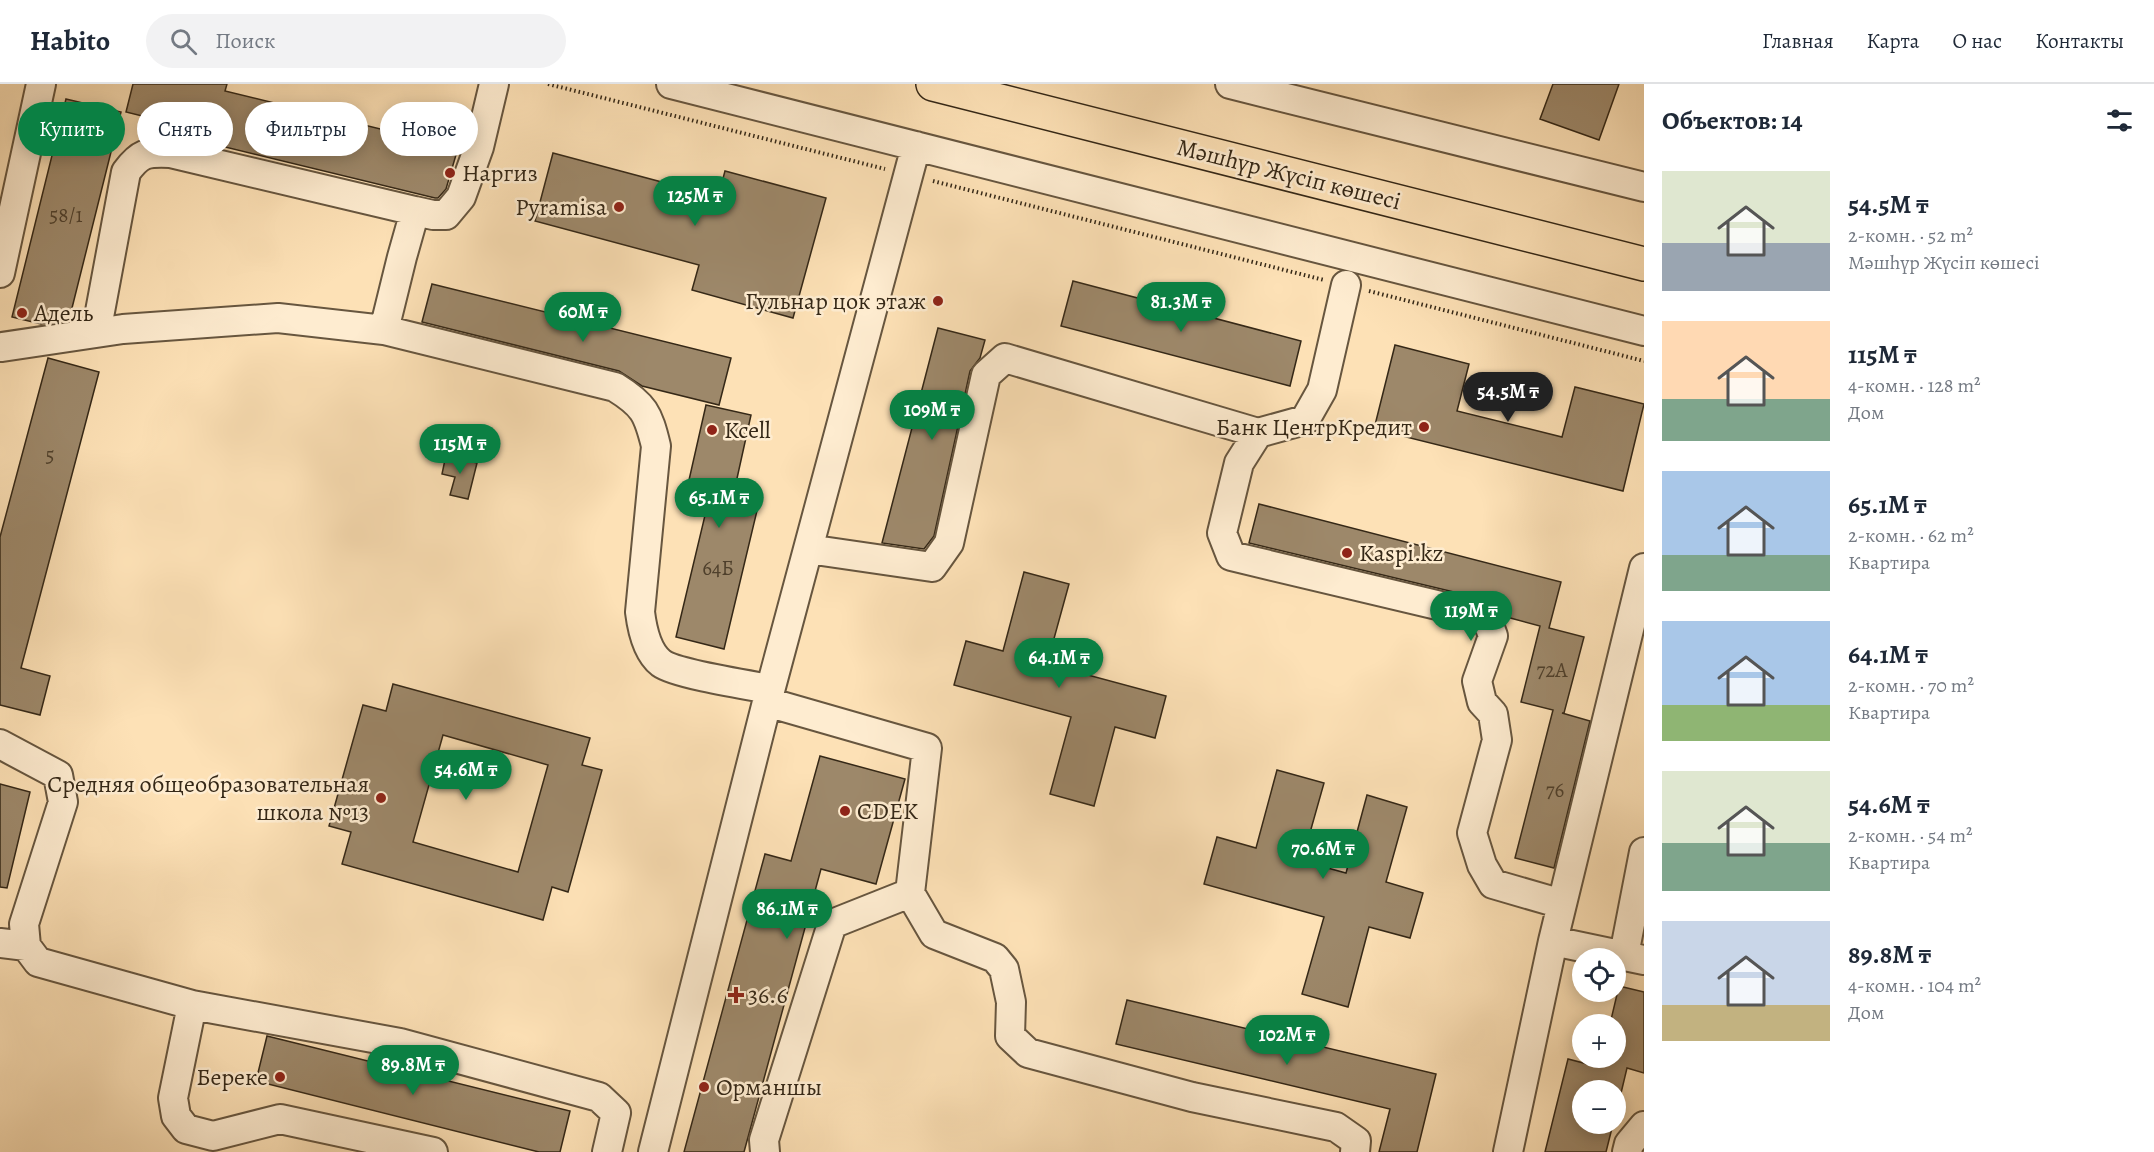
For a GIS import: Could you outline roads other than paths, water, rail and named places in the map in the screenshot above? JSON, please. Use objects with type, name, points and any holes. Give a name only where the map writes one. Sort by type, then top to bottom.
[{"type":"main road","name":"Мәшһүр Жүсіп көшесі","points":[[933,84],[1644,264]]},
{"type":"street","points":[[0,273],[41,84]]},
{"type":"street","points":[[96,333],[126,172],[136,158],[150,152],[170,153],[415,211],[446,215],[462,197],[479,147],[494,84]]},
{"type":"street","points":[[671,84],[1644,331]]},
{"type":"street","points":[[1230,84],[1644,187]]},
{"type":"street","points":[[653,1152],[769,696],[916,146]]},
{"type":"street","points":[[384,330],[415,211]]},
{"type":"street","points":[[808,549],[932,567],[950,543],[986,375],[1005,358],[1258,433],[1305,420],[1322,390],[1346,285]]},
{"type":"street","points":[[1,344],[123,329],[278,318],[384,330],[615,387],[630,396],[643,408],[651,424],[656,446],[640,612],[644,637],[661,663],[927,748],[910,893],[934,934],[995,958],[1004,969],[1011,1002],[1010,1036],[1028,1053],[1192,1097],[1336,1127],[1356,1141],[1355,1152]]},
{"type":"street","points":[[1258,433],[1239,464],[1222,533],[1230,556],[1479,615],[1489,625],[1493,636],[1477,681],[1482,702],[1493,714],[1497,740],[1472,833],[1482,865],[1493,884],[1562,904]]},
{"type":"street","points":[[1509,1152],[1553,941],[1644,568]]},
{"type":"street","points":[[0,744],[58,775],[63,802],[24,924],[13,945],[38,962],[192,1005],[400,1043],[599,1098],[616,1113],[607,1152]]},
{"type":"street","points":[[1553,941],[1634,958],[1644,852]]},
{"type":"street","points":[[765,1152],[764,1140],[832,924],[910,893]]},
{"type":"street","points":[[192,1005],[173,1098],[176,1116],[186,1129],[213,1136],[280,1119],[433,1152]]},
{"type":"street","points":[[1627,1152],[1629,1144],[1644,1126]]},
{"type":"place","name":"Наргиз","points":[[450,173]]},
{"type":"place","name":"Pyramisa","points":[[619,207]]},
{"type":"place","name":"Гульнар цок этаж","points":[[938,301]]},
{"type":"place","name":"Адель","points":[[22,313]]},
{"type":"place","name":"Банк ЦентрКредит","points":[[1424,427]]},
{"type":"place","name":"Kcell","points":[[712,430]]},
{"type":"place","name":"Kaspi.kz","points":[[1347,553]]},
{"type":"place","name":"Средняя общеобразовательная школа №13","points":[[381,798]]},
{"type":"place","name":"CDEK","points":[[845,811]]},
{"type":"place","name":"36.6","points":[[736,995]]},
{"type":"place","name":"Береке","points":[[280,1077]]},
{"type":"place","name":"Орманшы","points":[[704,1087]]}]
